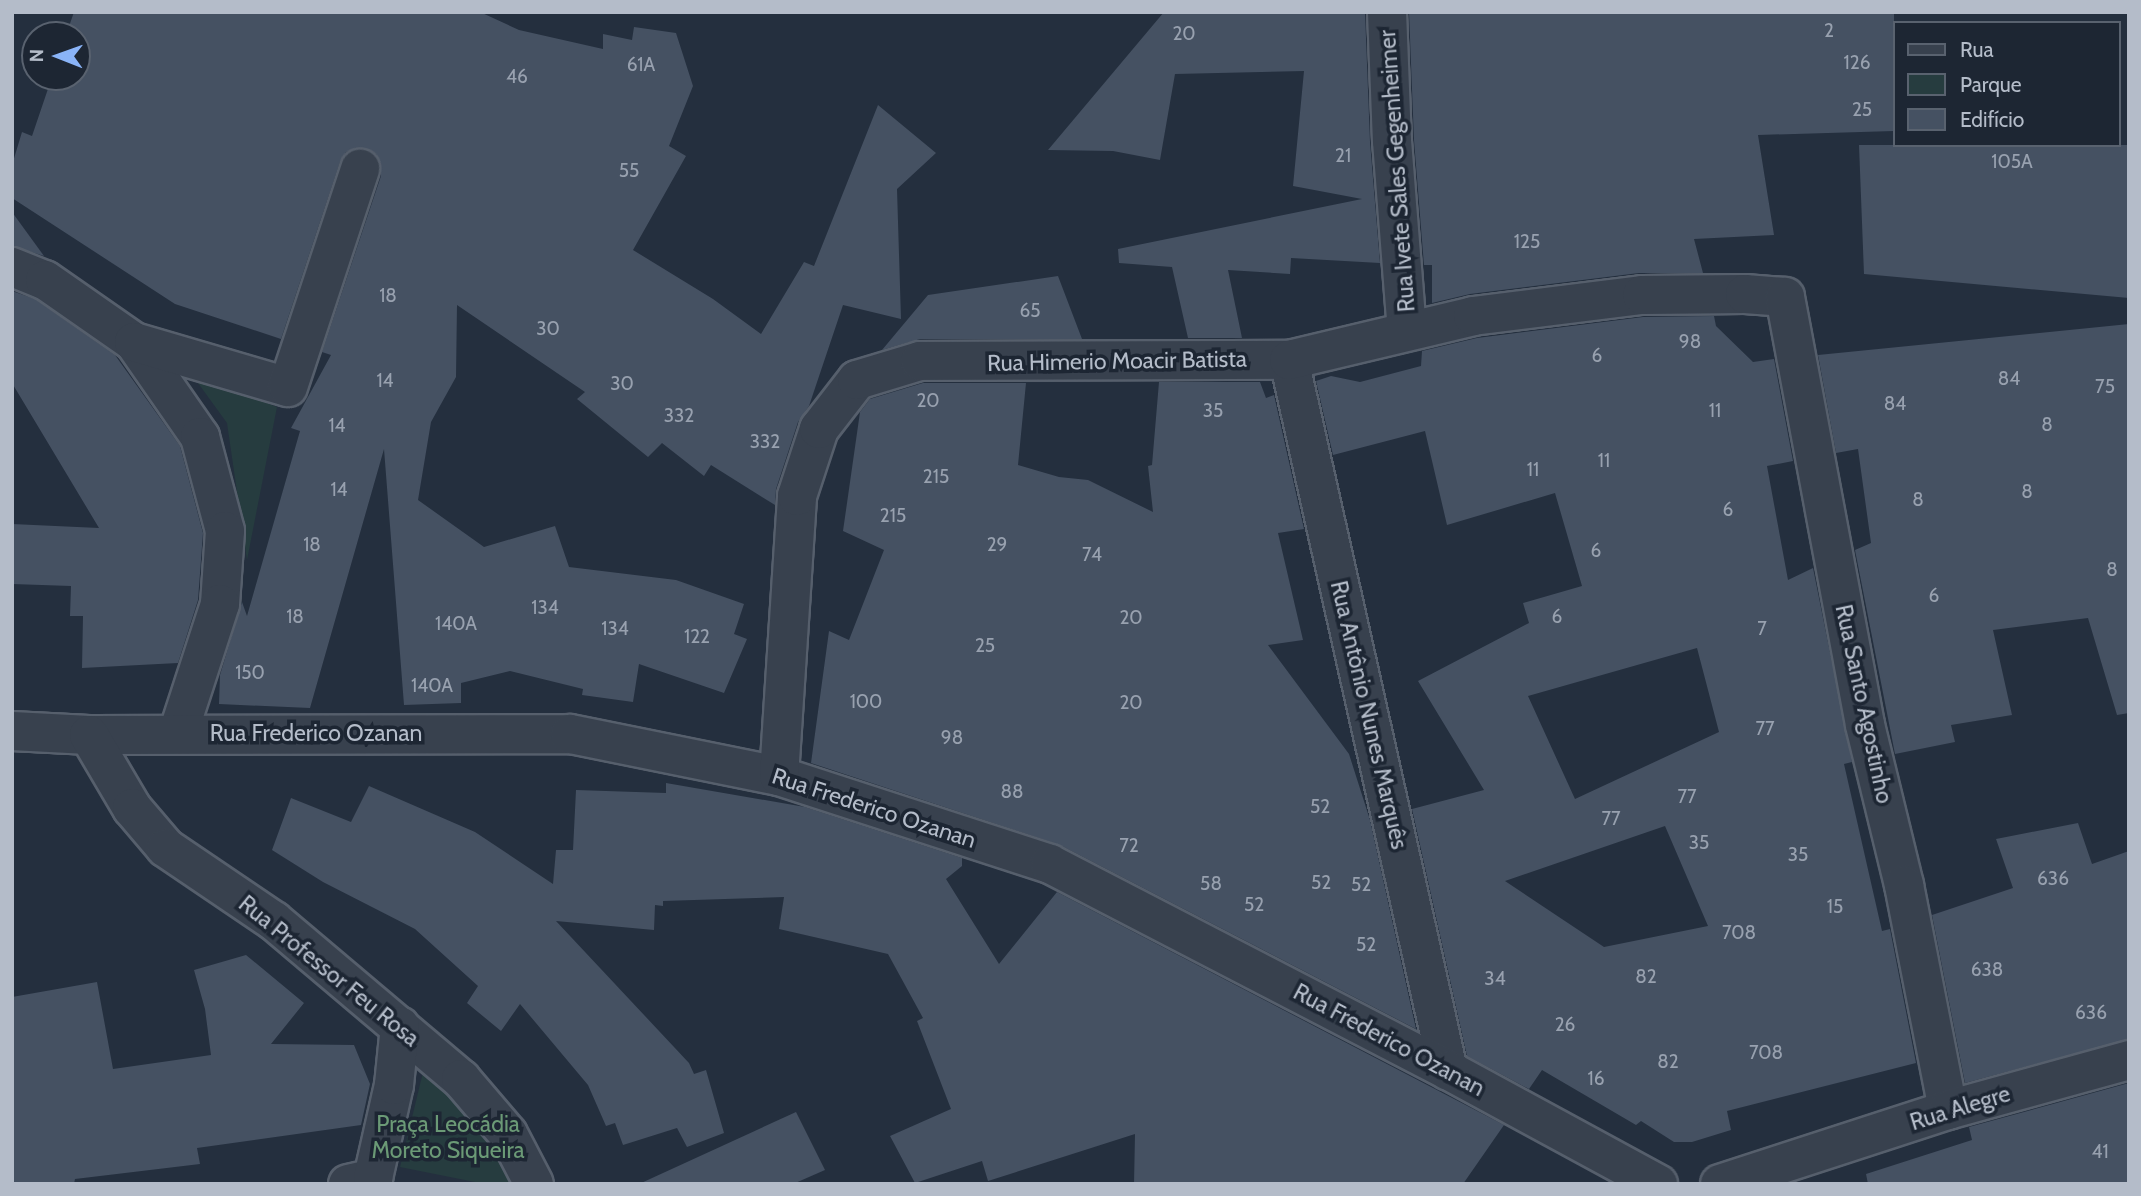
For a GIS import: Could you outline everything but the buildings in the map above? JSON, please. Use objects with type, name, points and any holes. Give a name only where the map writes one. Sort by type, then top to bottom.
[{"type":"street","name":"Rua Ivete Sales Gegenheimer","points":[[1387,12],[1392,141],[1407,330]]},
{"type":"street","points":[[12,267],[45,280],[134,342],[288,387],[360,169]]},
{"type":"street","name":"Rua Himerio Moacir Batista","points":[[779,776],[797,496],[819,429],[858,380],[920,361],[1289,360],[1473,316],[1642,295],[1745,294],[1785,297]]},
{"type":"street","name":"Rua Santo Agostinho","points":[[1785,297],[1866,725],[1904,885],[1948,1110]]},
{"type":"street","points":[[134,342],[200,437],[225,531],[220,604],[178,733]]},
{"type":"street","name":"Rua Antônio Nunes Marquês","points":[[1289,360],[1448,1070]]},
{"type":"street","name":"Rua Frederico Ozanan","points":[[12,731],[89,735],[570,734],[779,776],[1050,864],[1448,1070],[1658,1184]]},
{"type":"street","name":"Rua Professor Feu Rosa","points":[[89,735],[132,807],[166,848],[274,921],[461,1079],[508,1135],[534,1184]]},
{"type":"street","points":[[375,1182],[394,1085],[400,1026]]},
{"type":"street","name":"Rua Alegre","points":[[1720,1184],[1948,1110],[2129,1060]]},
{"type":"green space","points":[[190,372],[277,407],[247,560],[227,423]]},
{"type":"green space","name":"Praça Leocádia Moreto Siqueira","points":[[424,1068],[488,1121],[512,1184],[485,1184],[400,1167]]}]
